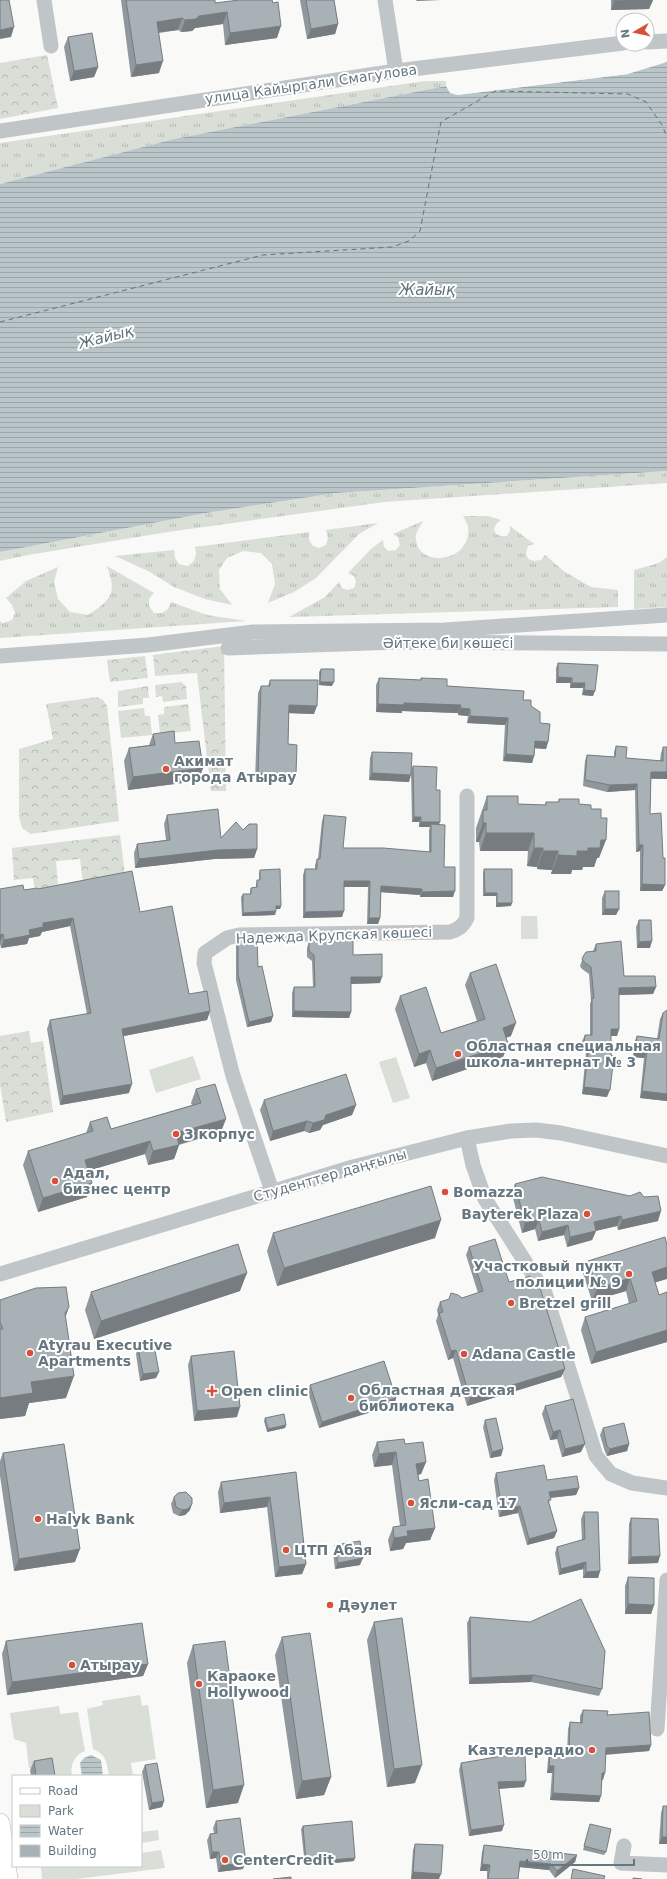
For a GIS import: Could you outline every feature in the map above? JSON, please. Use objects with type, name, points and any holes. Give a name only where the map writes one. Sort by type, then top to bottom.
[{"type":"main road","points":[[0,1823],[2,1859],[8,1879]]},
{"type":"street","points":[[44,0],[51,46]]},
{"type":"street","points":[[385,0],[396,71]]},
{"type":"street","points":[[655,42],[667,41]]},
{"type":"street","name":"улица Кайыргали Смагулова","points":[[0,131],[396,71],[615,44]]},
{"type":"street","points":[[0,656],[148,645],[253,632],[445,630],[667,615]]},
{"type":"street","name":"Әйтеке би көшесі","points":[[228,648],[398,642],[667,644]]},
{"type":"street","name":"Надежда Крупская көшесі","points":[[272,1191],[230,1063],[204,963],[205,952],[227,938],[239,935],[450,932],[458,930],[467,918],[468,796]]},
{"type":"street","name":"Студенттер даңғылы","points":[[0,1274],[353,1166],[467,1138],[511,1131],[536,1130],[561,1133],[667,1156]]},
{"type":"street","points":[[467,1138],[473,1165],[485,1199],[545,1293],[596,1456],[611,1474],[632,1483],[667,1488]]},
{"type":"street","points":[[657,1729],[667,1580]]},
{"type":"street","points":[[624,1846],[621,1863],[667,1865]]},
{"type":"green space","points":[[47,55],[58,108],[0,119],[0,63]]},
{"type":"green space","points":[[425,81],[446,81],[446,86],[174,139],[0,184],[0,143]]},
{"type":"green space","points":[[667,471],[667,483],[384,502],[168,532],[0,561],[0,552],[206,513],[336,493]]},
{"type":"green space","points":[[463,516],[488,516],[501,520],[496,524],[494,529],[496,534],[507,536],[510,531],[510,526],[534,544],[528,546],[526,553],[528,559],[534,561],[541,560],[545,555],[565,572],[591,587],[618,590],[618,607],[289,617],[325,597],[339,582],[342,588],[347,590],[354,588],[356,582],[354,576],[348,573],[372,548],[383,540],[384,547],[388,551],[396,550],[400,545],[398,537],[393,534],[423,521],[416,535],[418,546],[423,553],[432,557],[442,558],[453,555],[461,549],[467,540],[468,526]]},
{"type":"green space","points":[[378,523],[359,534],[316,578],[294,592],[268,603],[275,584],[272,564],[261,553],[243,551],[227,558],[219,570],[220,589],[232,605],[205,599],[174,587],[148,571],[115,556],[174,550],[175,558],[179,564],[188,566],[194,561],[196,554],[195,547],[309,532],[309,540],[313,546],[319,548],[326,545],[328,538],[326,530]]},
{"type":"green space","points":[[667,557],[667,607],[634,609],[634,570],[659,563]]},
{"type":"green space","points":[[107,566],[154,593],[149,599],[149,606],[154,613],[162,613],[168,609],[171,602],[207,615],[246,621],[0,638],[0,621],[3,623],[12,620],[15,613],[12,605],[6,598],[26,581],[58,567],[54,582],[58,599],[70,612],[88,615],[107,600],[112,590],[112,583]]},
{"type":"green space","points":[[224,646],[226,791],[211,791],[197,673],[155,676],[153,655]]},
{"type":"green space","points":[[145,656],[148,678],[110,682],[107,660]]},
{"type":"green space","points":[[181,682],[186,686],[187,699],[163,702],[162,696],[156,697],[155,685]]},
{"type":"green space","points":[[148,686],[149,698],[143,698],[143,704],[118,707],[118,691]]},
{"type":"green space","points":[[97,697],[103,700],[107,706],[119,821],[31,834],[22,828],[19,817],[19,749],[53,739],[46,704]]},
{"type":"green space","points":[[188,704],[191,731],[160,734],[158,715],[164,714],[164,707]]},
{"type":"green space","points":[[144,708],[145,716],[150,716],[152,735],[121,738],[118,711]]},
{"type":"green space","points":[[120,835],[125,875],[83,883],[80,859],[56,861],[58,886],[35,890],[33,878],[14,880],[12,848]]},
{"type":"green space","points":[[521,916],[537,916],[538,939],[521,939]]},
{"type":"green space","points":[[29,1031],[31,1043],[43,1041],[53,1112],[6,1122],[0,1084],[0,1036]]},
{"type":"green space","points":[[193,1056],[201,1079],[156,1093],[149,1070]]},
{"type":"green space","points":[[396,1057],[410,1098],[393,1103],[379,1062]]},
{"type":"green space","points":[[140,1695],[142,1706],[148,1705],[156,1759],[131,1763],[133,1775],[109,1775],[103,1756],[93,1749],[87,1709],[103,1705],[102,1701]]},
{"type":"green space","points":[[59,1706],[60,1714],[78,1712],[85,1751],[78,1755],[72,1764],[72,1775],[51,1775],[49,1765],[29,1768],[26,1743],[14,1739],[10,1713]]},
{"type":"green space","points":[[158,1830],[159,1840],[142,1843],[142,1832]]},
{"type":"green space","points":[[161,1850],[165,1868],[76,1879],[42,1879],[41,1867],[142,1867],[142,1853]]},
{"type":"water","name":"Жайық","points":[[667,62],[667,471],[336,493],[206,513],[0,552],[0,184],[174,139],[446,86],[450,93],[457,95],[628,74]]},
{"type":"water","points":[[91,1755],[101,1760],[103,1775],[82,1775],[80,1763],[84,1758]]},
{"type":"pier","points":[[627,72],[628,74],[457,95],[456,93]]},
{"type":"building","points":[[0,0],[9,0],[14,27],[0,30]]},
{"type":"building","points":[[126,0],[215,0],[215,3],[239,0],[272,0],[273,3],[278,2],[281,26],[230,33],[227,12],[199,16],[196,19],[185,20],[182,18],[157,22],[163,61],[136,65]]},
{"type":"building","points":[[306,0],[334,0],[338,24],[311,29]]},
{"type":"building","points":[[614,0],[653,0],[614,1]]},
{"type":"building","points":[[92,33],[98,67],[74,71],[68,37]]},
{"type":"building","points":[[558,663],[598,665],[595,691],[584,690],[585,683],[572,683],[572,678],[558,677]]},
{"type":"building","points":[[321,669],[334,669],[334,682],[320,682]]},
{"type":"building","points":[[379,678],[421,680],[421,678],[447,679],[447,686],[524,691],[523,700],[531,700],[531,706],[540,712],[540,723],[550,724],[548,742],[535,741],[534,756],[506,754],[508,718],[470,716],[470,709],[460,708],[461,705],[404,703],[404,705],[378,704]]},
{"type":"building","points":[[270,680],[318,680],[317,706],[289,705],[288,744],[297,745],[296,774],[258,773],[261,686],[270,686]]},
{"type":"building","points":[[174,731],[175,743],[199,741],[203,768],[133,777],[129,748],[155,745],[153,734]]},
{"type":"building","points":[[616,746],[627,747],[626,758],[663,761],[663,747],[667,747],[667,772],[651,772],[650,814],[661,813],[663,858],[665,858],[665,885],[642,884],[643,845],[639,845],[637,784],[610,785],[585,780],[587,755],[615,757]]},
{"type":"building","points":[[372,752],[412,753],[411,775],[372,773]]},
{"type":"building","points":[[413,766],[437,767],[436,790],[440,790],[440,822],[421,822],[421,817],[414,817]]},
{"type":"building","points":[[487,796],[518,796],[518,804],[546,805],[546,802],[559,802],[559,799],[579,799],[579,804],[591,805],[591,809],[601,809],[601,818],[607,818],[606,840],[601,840],[600,848],[588,848],[588,851],[577,851],[577,856],[558,855],[558,851],[543,851],[543,848],[534,848],[534,833],[486,833],[486,823],[483,823],[483,810],[487,810]]},
{"type":"building","points":[[218,809],[221,838],[236,822],[243,830],[249,824],[257,824],[257,849],[218,850],[139,859],[137,844],[170,840],[167,815]]},
{"type":"building","points":[[324,815],[346,817],[343,848],[383,848],[431,852],[431,824],[445,825],[444,867],[455,867],[455,891],[422,892],[422,889],[381,886],[380,918],[369,918],[370,881],[344,881],[344,911],[305,912],[305,869],[317,869],[317,859],[320,859]]},
{"type":"building","points":[[280,869],[281,906],[276,906],[276,911],[243,913],[243,894],[251,894],[251,888],[257,887],[257,880],[260,880],[260,870]]},
{"type":"building","points":[[484,869],[512,869],[512,903],[497,903],[497,893],[485,893]]},
{"type":"building","points":[[132,871],[140,912],[172,906],[189,994],[207,991],[210,1011],[122,1029],[132,1084],[63,1096],[50,1020],[91,1013],[73,918],[43,923],[43,927],[29,930],[30,935],[4,940],[3,934],[0,935],[0,889],[23,885],[24,890],[38,889]]},
{"type":"building","points":[[605,891],[619,891],[619,909],[605,909]]},
{"type":"building","points":[[639,920],[651,920],[652,941],[639,942]]},
{"type":"building","points":[[257,938],[258,967],[262,966],[273,1016],[249,1022],[238,974],[238,940]]},
{"type":"building","points":[[353,938],[353,955],[382,954],[382,977],[351,977],[351,1012],[294,1011],[294,987],[315,987],[314,955],[309,951],[309,942],[314,939]]},
{"type":"building","points":[[621,941],[624,976],[655,976],[656,987],[619,988],[619,1029],[611,1029],[611,1055],[614,1056],[610,1090],[584,1087],[589,1046],[584,1045],[585,1035],[592,1035],[592,998],[594,998],[591,967],[582,959],[586,952],[596,951],[596,944]]},
{"type":"building","points":[[496,964],[516,1023],[503,1028],[508,1044],[436,1068],[430,1050],[419,1054],[400,996],[426,987],[441,1033],[485,1019],[470,973]]},
{"type":"building","points":[[667,1010],[667,1094],[642,1091],[647,1051],[635,1050],[637,1036],[659,1039],[663,1013]]},
{"type":"building","points":[[346,1074],[356,1105],[326,1115],[324,1120],[313,1123],[307,1121],[273,1131],[264,1100]]},
{"type":"building","points":[[215,1084],[226,1119],[176,1133],[179,1145],[153,1151],[150,1141],[85,1160],[92,1183],[43,1198],[28,1151],[93,1131],[90,1122],[107,1117],[111,1129],[201,1103],[196,1089]]},
{"type":"building","name":"Bayterek Plaza","points":[[542,1177],[630,1196],[640,1192],[644,1197],[658,1196],[661,1211],[622,1220],[621,1216],[594,1222],[596,1231],[570,1237],[568,1225],[542,1232],[539,1220],[525,1223],[515,1184]]},
{"type":"building","points":[[431,1186],[441,1220],[284,1268],[273,1233]]},
{"type":"building","points":[[665,1237],[667,1245],[667,1267],[652,1272],[659,1295],[667,1292],[667,1330],[596,1352],[585,1317],[637,1301],[630,1278],[597,1289],[588,1261]]},
{"type":"building","points":[[495,1239],[509,1282],[530,1276],[534,1287],[538,1286],[540,1288],[565,1369],[470,1398],[456,1350],[451,1351],[439,1313],[443,1312],[440,1302],[449,1299],[451,1293],[462,1298],[483,1291],[469,1247]]},
{"type":"building","points":[[238,1244],[247,1273],[101,1321],[91,1292]]},
{"type":"building","points":[[66,1287],[69,1307],[65,1313],[74,1376],[31,1382],[33,1393],[0,1398],[0,1329],[3,1329],[0,1322],[0,1300],[36,1288]]},
{"type":"building","points":[[154,1345],[159,1372],[143,1374],[138,1348]]},
{"type":"building","name":"Open clinic","points":[[234,1351],[240,1407],[197,1411],[191,1356]]},
{"type":"building","name":"Областная детская библиотека","points":[[384,1361],[396,1398],[322,1422],[310,1385]]},
{"type":"building","points":[[573,1399],[585,1444],[565,1449],[560,1430],[553,1432],[545,1406]]},
{"type":"building","points":[[284,1414],[286,1425],[268,1429],[265,1418]]},
{"type":"building","points":[[496,1418],[503,1449],[492,1452],[485,1420]]},
{"type":"building","points":[[624,1423],[629,1444],[610,1449],[607,1446],[603,1428]]},
{"type":"building","points":[[404,1439],[405,1444],[423,1442],[426,1462],[416,1464],[419,1481],[428,1479],[435,1528],[407,1531],[408,1536],[394,1538],[393,1527],[406,1525],[396,1452],[379,1454],[377,1442]]},
{"type":"building","name":"Halyk Bank","points":[[64,1444],[80,1549],[19,1559],[3,1453]]},
{"type":"building","points":[[544,1465],[547,1480],[577,1476],[579,1488],[549,1492],[551,1500],[548,1500],[557,1531],[529,1539],[520,1506],[502,1510],[496,1473]]},
{"type":"building","points":[[296,1472],[306,1564],[279,1567],[270,1497],[224,1503],[221,1482]]},
{"type":"building","points":[[186,1492],[192,1498],[192,1504],[188,1509],[182,1510],[176,1507],[174,1497],[178,1493]]},
{"type":"building","points":[[584,1512],[598,1512],[600,1571],[586,1572],[586,1562],[561,1569],[557,1547],[585,1539]]},
{"type":"building","points":[[631,1518],[658,1519],[660,1556],[631,1557]]},
{"type":"building","points":[[360,1541],[363,1558],[338,1563],[335,1545]]},
{"type":"building","points":[[628,1577],[654,1578],[654,1605],[628,1604]]},
{"type":"building","points":[[581,1599],[605,1651],[602,1689],[533,1675],[471,1678],[470,1617],[530,1622]]},
{"type":"building","points":[[402,1618],[422,1765],[394,1769],[374,1622]]},
{"type":"building","name":"Атырау","points":[[142,1623],[148,1664],[12,1682],[6,1641]]},
{"type":"building","points":[[310,1633],[331,1777],[302,1781],[282,1637]]},
{"type":"building","points":[[225,1641],[244,1785],[213,1790],[193,1645]]},
{"type":"building","points":[[583,1710],[608,1711],[607,1715],[649,1712],[651,1745],[606,1748],[605,1773],[602,1773],[601,1796],[553,1793],[554,1766],[549,1766],[550,1752],[569,1753],[570,1722],[582,1723]]},
{"type":"building","points":[[525,1755],[526,1781],[498,1782],[504,1825],[471,1830],[461,1763],[502,1756]]},
{"type":"building","points":[[52,1758],[55,1775],[36,1775],[34,1761]]},
{"type":"building","points":[[157,1763],[164,1801],[152,1803],[145,1765]]},
{"type":"building","points":[[663,1806],[667,1806],[667,1837],[662,1837]]},
{"type":"building","points":[[240,1818],[246,1862],[221,1866],[219,1852],[212,1852],[210,1834],[217,1833],[216,1821]]},
{"type":"building","points":[[352,1821],[355,1858],[306,1862],[303,1826]]},
{"type":"building","points":[[590,1824],[611,1829],[606,1852],[584,1846]]},
{"type":"building","points":[[415,1844],[443,1845],[441,1874],[413,1872]]},
{"type":"building","points":[[484,1845],[577,1855],[557,1871],[551,1864],[520,1861],[518,1879],[488,1879],[490,1865],[482,1864]]},
{"type":"building","points":[[573,1869],[605,1876],[604,1879],[571,1879]]},
{"type":"building","points":[[291,1877],[291,1879],[273,1879]]},
{"type":"ferry route","points":[[0,322],[263,255],[392,247],[409,241],[420,231],[441,122],[495,91],[628,94],[646,102],[662,125],[667,137]]},
{"type":"place","name":"Акимат города Атырау","points":[[166,769]]},
{"type":"place","name":"Областная специальная школа-интернат № 3","points":[[458,1054]]},
{"type":"place","name":"3 корпус","points":[[176,1134]]},
{"type":"place","name":"Адал, бизнес центр","points":[[55,1181]]},
{"type":"place","name":"Bomazza","points":[[445,1192]]},
{"type":"place","name":"Bayterek Plaza","points":[[587,1214]]},
{"type":"place","name":"Участковый пункт полиции № 9","points":[[629,1274]]},
{"type":"place","name":"Bretzel grill","points":[[511,1303]]},
{"type":"place","name":"Atyrau Executive Apartments","points":[[30,1353]]},
{"type":"place","name":"Adana Сastle","points":[[464,1354]]},
{"type":"place","name":"Open clinic","points":[[212,1391]]},
{"type":"place","name":"Областная детская библиотека","points":[[351,1398]]},
{"type":"place","name":"Ясли-сад 17","points":[[411,1503]]},
{"type":"place","name":"Halyk Bank","points":[[38,1519]]},
{"type":"place","name":"ЦТП Абая","points":[[286,1550]]},
{"type":"place","name":"Дәулет","points":[[330,1605]]},
{"type":"place","name":"Атырау","points":[[72,1665]]},
{"type":"place","name":"Караоке Hollywood","points":[[199,1684]]},
{"type":"place","name":"Казтелерадио","points":[[592,1750]]},
{"type":"place","name":"CenterCredit","points":[[225,1860]]}]
